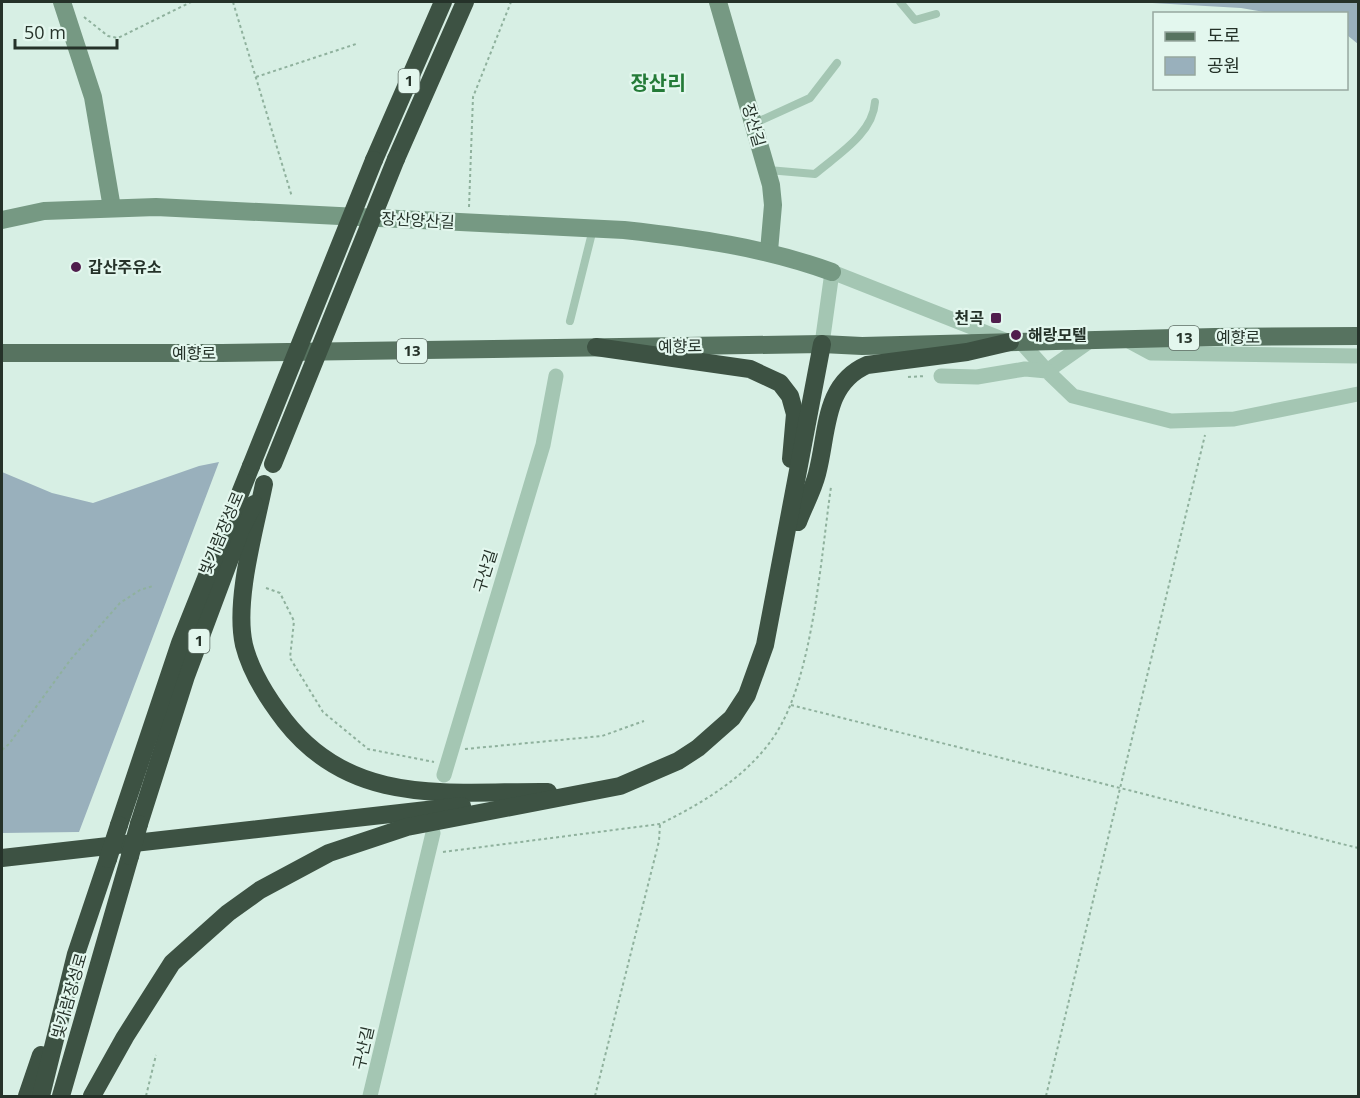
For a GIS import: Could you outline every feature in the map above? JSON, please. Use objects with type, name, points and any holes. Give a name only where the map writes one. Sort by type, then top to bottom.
[{"type":"highway","name":"빛가람장성로","points":[[41,1096],[76,954],[180,643],[374,160],[443,2]]},
{"type":"highway","name":"빛가람장성로","points":[[61,1096],[130,856],[186,676],[241,529],[273,464],[396,159],[465,2]]},
{"type":"highway","points":[[784,554],[817,476],[833,398],[842,381],[853,371],[867,365],[1016,342]]},
{"type":"highway","points":[[92,1096],[125,1037],[172,963],[228,913],[260,890],[329,853],[407,827],[620,786],[678,761],[698,748],[732,718],[747,695],[757,672],[784,554],[822,344]]},
{"type":"highway","points":[[596,347],[750,369],[780,383],[790,396],[795,414],[784,554]]},
{"type":"highway","points":[[264,484],[245,584],[244,645],[264,692],[296,735],[320,757],[347,772],[369,782],[394,789],[589,792]]},
{"type":"highway","points":[[2,858],[102,844],[589,792]]},
{"type":"highway","points":[[27,1096],[76,954]]},
{"type":"main road","name":"예향로","points":[[2,352],[222,353],[822,344],[862,346],[1359,336]]},
{"type":"street","name":"장산길","points":[[718,2],[767,170],[773,205],[769,251]]},
{"type":"street","points":[[65,10],[93,97],[112,208]]},
{"type":"street","name":"장산양산길","points":[[2,220],[44,211],[156,207],[593,229],[699,238],[769,251],[832,272]]},
{"type":"street","points":[[822,344],[832,272],[1016,342],[1072,396],[1171,421],[1208,421],[1281,411],[1359,394]]},
{"type":"street","points":[[1125,339],[1151,353],[1359,356]]},
{"type":"street","points":[[941,376],[977,377],[1025,369],[1047,371],[1091,340]]},
{"type":"street","name":"구산길","points":[[447,763],[543,445],[556,376]]},
{"type":"street","name":"구산길","points":[[370,1096],[433,833]]},
{"type":"lane","points":[[900,2],[915,20],[936,14]]},
{"type":"lane","points":[[753,124],[810,98],[837,63]]},
{"type":"lane","points":[[767,170],[815,174],[865,130],[873,118],[875,102]]},
{"type":"lane","points":[[570,321],[593,229]]},
{"type":"path","points":[[65,10],[84,16],[108,36],[118,38],[191,2]]},
{"type":"path","points":[[233,2],[296,214]]},
{"type":"path","points":[[469,223],[473,98],[511,2]]},
{"type":"path","points":[[256,77],[356,44]]},
{"type":"path","points":[[901,377],[941,376]]},
{"type":"path","points":[[1046,1096],[1122,789],[1208,421]]},
{"type":"path","points":[[428,852],[660,824],[692,808],[733,781],[775,736],[791,705],[810,636],[831,483]]},
{"type":"path","points":[[2,750],[9,744],[71,659],[120,603],[140,590],[153,586]]},
{"type":"path","points":[[266,588],[280,593],[294,621],[290,658],[323,712],[368,749],[447,763],[602,736],[644,721]]},
{"type":"path","points":[[791,705],[1359,848]]},
{"type":"path","points":[[595,1096],[659,841],[660,824]]},
{"type":"path","points":[[146,1096],[156,1055]]},
{"type":"green space","points":[[1135,2],[1358,2],[1358,44],[1348,36],[1348,12],[1264,12],[1241,8]]},
{"type":"green space","points":[[219,462],[79,832],[2,833],[2,472],[52,493],[93,503],[199,466]]},
{"type":"place","name":"갑산주유소","points":[[76,267]]},
{"type":"place","name":"천곡","points":[[996,318]]},
{"type":"place","name":"해랑모텔","points":[[1016,335]]},
{"type":"district","name":"장산리","points":[[658,83]]}]
